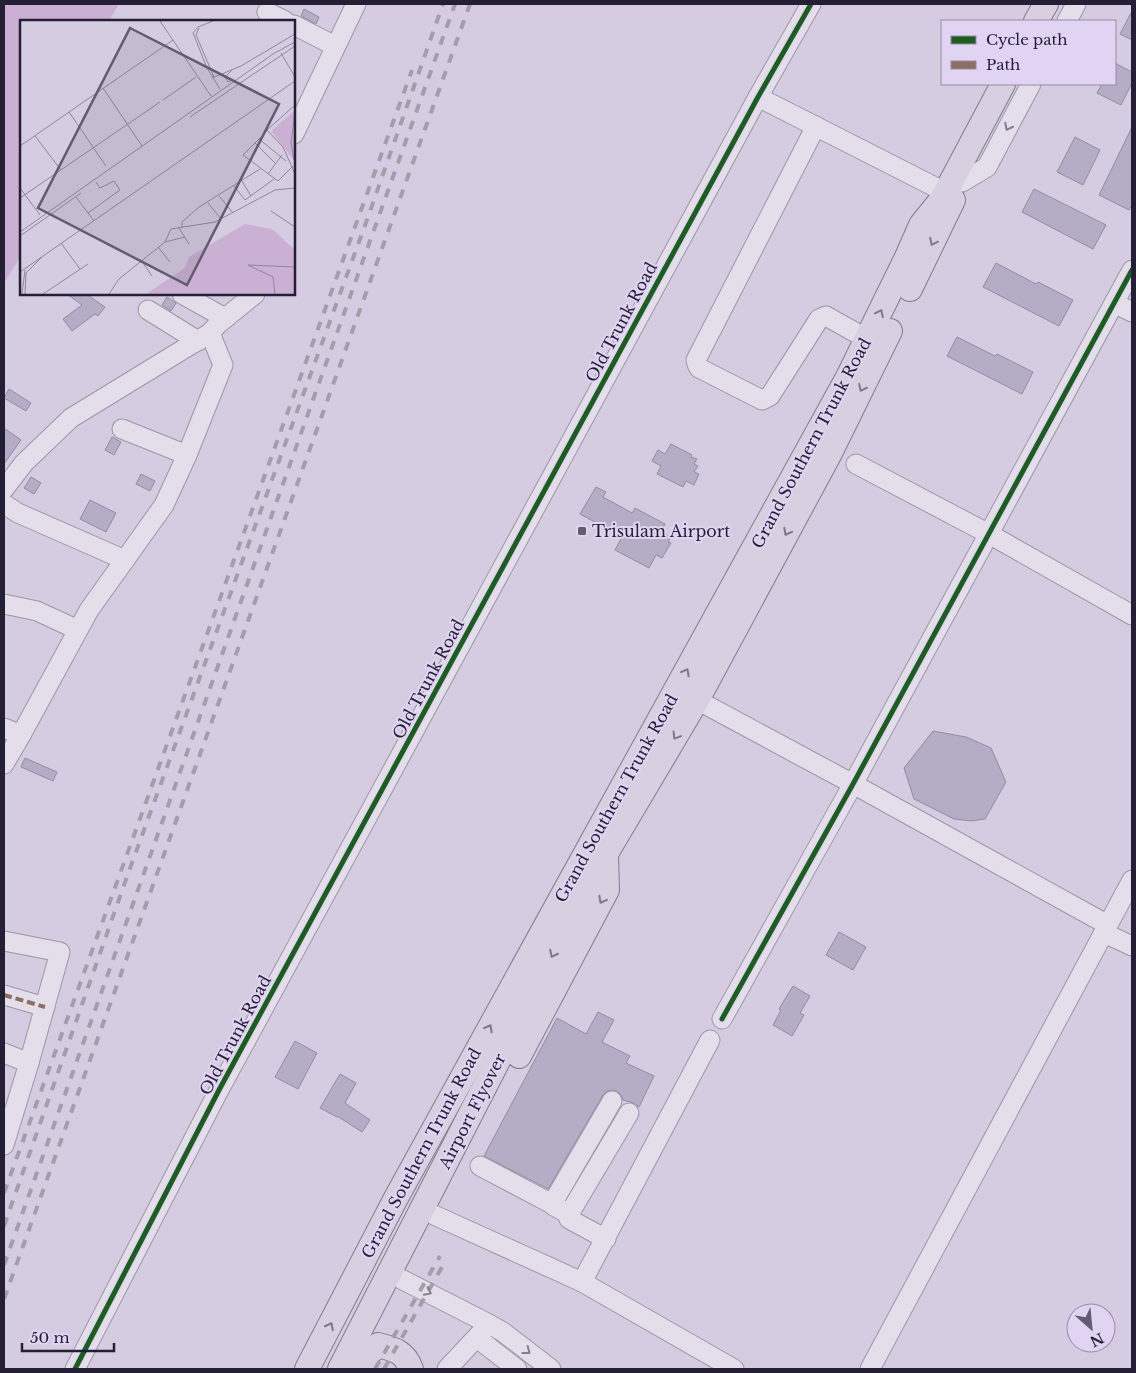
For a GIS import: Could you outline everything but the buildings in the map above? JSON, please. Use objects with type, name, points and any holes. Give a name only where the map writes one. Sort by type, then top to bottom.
[{"type":"main road","points":[[1037,20],[1046,4]]},
{"type":"main road","points":[[1051,20],[1059,4]]},
{"type":"main road","points":[[971,155],[1003,85]]},
{"type":"main road","points":[[971,155],[1015,85]]},
{"type":"main road","name":"Grand Southern Trunk Road","points":[[606,852],[697,700],[830,452],[962,182],[971,155]]},
{"type":"main road","name":"Grand Southern Trunk Road","points":[[307,1369],[396,1198],[844,386],[907,258],[921,225],[942,199],[971,155]]},
{"type":"main road","points":[[354,1369],[607,890],[606,852]]},
{"type":"main road","name":"Airport Flyover","points":[[340,1369],[606,852]]},
{"type":"main road","points":[[360,1369],[369,1353],[378,1345],[391,1348],[404,1355],[411,1369]]},
{"type":"street","name":"Old Trunk Road","points":[[75,1369],[219,1090],[758,97],[811,4]]},
{"type":"street","points":[[1026,20],[1034,4]]},
{"type":"street","points":[[1068,20],[1076,4]]},
{"type":"street","points":[[295,132],[335,46],[350,6]]},
{"type":"street","points":[[267,12],[283,20]]},
{"type":"street","points":[[295,26],[335,46]]},
{"type":"street","points":[[921,225],[937,188],[991,85]]},
{"type":"street","points":[[962,182],[987,167],[1030,85]]},
{"type":"street","points":[[758,97],[937,188]]},
{"type":"street","points":[[816,126],[696,360],[699,368],[762,400],[770,396],[819,319],[826,316],[867,339]]},
{"type":"street","points":[[722,1019],[853,784],[1132,270]]},
{"type":"street","points":[[184,295],[225,318]]},
{"type":"street","points":[[4,489],[24,463],[71,418],[204,337],[254,295]]},
{"type":"street","points":[[1114,303],[1132,312]]},
{"type":"street","points":[[4,764],[12,732],[89,610],[164,505],[187,455],[223,364],[204,337],[148,310]]},
{"type":"street","points":[[122,429],[187,455]]},
{"type":"street","points":[[856,464],[989,534],[1132,615]]},
{"type":"street","points":[[4,504],[18,513],[125,560]]},
{"type":"street","points":[[4,604],[36,611],[78,630]]},
{"type":"street","points":[[697,700],[853,784],[1106,929],[1132,946]]},
{"type":"street","points":[[870,1369],[1132,880]]},
{"type":"street","points":[[4,941],[60,952],[29,1063],[11,1098],[4,1145]]},
{"type":"street","points":[[4,995],[45,1007]]},
{"type":"street","points":[[582,1282],[710,1040]]},
{"type":"street","points":[[4,1053],[29,1063]]},
{"type":"street","points":[[552,1204],[612,1101]]},
{"type":"street","points":[[569,1214],[629,1113]]},
{"type":"street","points":[[480,1166],[552,1204],[569,1214],[570,1219],[606,1239]]},
{"type":"street","points":[[434,1215],[582,1282],[734,1369]]},
{"type":"street","points":[[401,1279],[483,1331],[517,1369]]},
{"type":"street","points":[[447,1369],[483,1331],[503,1332],[551,1369]]},
{"type":"shaded area","points":[[4,4],[119,4],[110,20],[20,20],[20,258],[4,283]]},
{"type":"railway","points":[[4,1226],[129,871],[363,231],[443,4]]},
{"type":"railway","points":[[4,1265],[455,4]]},
{"type":"railway","points":[[4,1299],[470,4]]},
{"type":"railway","points":[[4,1193],[412,70]]},
{"type":"railway","points":[[375,1369],[440,1256]]},
{"type":"railway","points":[[384,1369],[446,1260]]},
{"type":"marked path","points":[[4,995],[45,1007]]},
{"type":"cycle path","points":[[75,1369],[219,1090],[758,97],[811,4]]},
{"type":"cycle path","points":[[722,1019],[853,784],[1132,270]]},
{"type":"place","name":"Trisulam Airport","points":[[582,531]]}]
